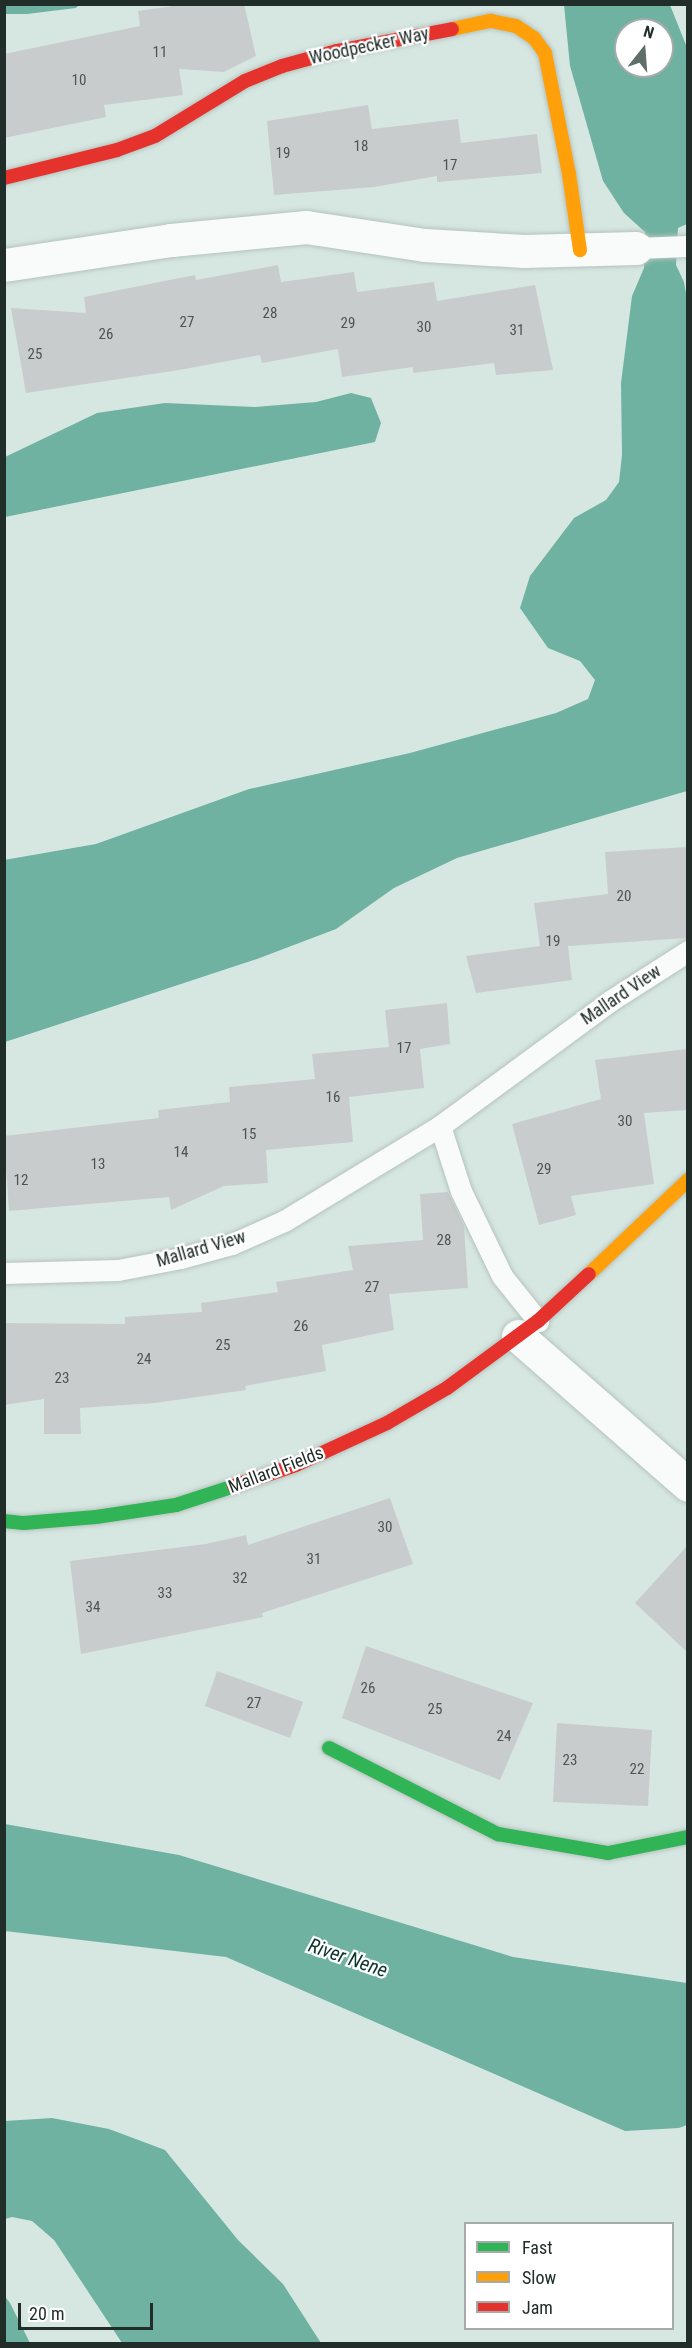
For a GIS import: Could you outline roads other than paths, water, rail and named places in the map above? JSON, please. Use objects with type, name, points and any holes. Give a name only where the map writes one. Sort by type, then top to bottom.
[{"type":"street","name":"Woodpecker Way","points":[[4,178],[117,150],[155,136],[245,81],[282,66],[337,51],[491,21],[516,26],[534,38],[545,53],[580,250]]},
{"type":"street","points":[[4,265],[171,240],[306,227],[425,244],[524,251],[636,248]]},
{"type":"street","name":"Mallard Fields","points":[[4,1521],[24,1523],[96,1517],[176,1505],[296,1466],[387,1423],[447,1388],[528,1329],[687,1180]]},
{"type":"street","points":[[528,1329],[687,1485]]},
{"type":"street","points":[[329,1748],[498,1834],[608,1853],[687,1837]]},
{"type":"lane","points":[[636,248],[687,246]]},
{"type":"lane","name":"Mallard View","points":[[4,1273],[118,1270],[182,1258],[232,1244],[284,1221],[440,1126],[610,1001],[687,951]]},
{"type":"lane","points":[[440,1126],[461,1191],[528,1329]]},
{"type":"water","points":[[5,4],[79,5],[76,8],[27,14],[5,14]]},
{"type":"water","points":[[564,5],[670,5],[688,50],[687,224],[678,228],[676,265],[684,282],[688,305],[687,791],[457,858],[394,888],[336,929],[257,959],[5,1042],[4,860],[96,844],[249,789],[410,753],[556,713],[588,699],[595,680],[580,661],[548,648],[520,608],[530,576],[574,518],[606,500],[619,482],[622,455],[621,383],[632,296],[644,268],[645,232],[624,213],[603,181],[570,66]]},
{"type":"water","points":[[351,393],[371,398],[381,423],[375,442],[5,517],[5,457],[97,413],[165,403],[255,407],[316,402]]},
{"type":"water","name":"River Nene","points":[[5,1824],[179,1855],[513,1957],[687,1983],[687,2125],[679,2128],[625,2131],[226,1957],[5,1931]]},
{"type":"water","points":[[52,2118],[109,2129],[165,2150],[238,2240],[283,2284],[321,2343],[122,2343],[54,2240],[32,2221],[12,2217],[5,2219],[5,2121]]},
{"type":"water","points":[[4,2295],[10,2303],[30,2343],[5,2343]]}]
